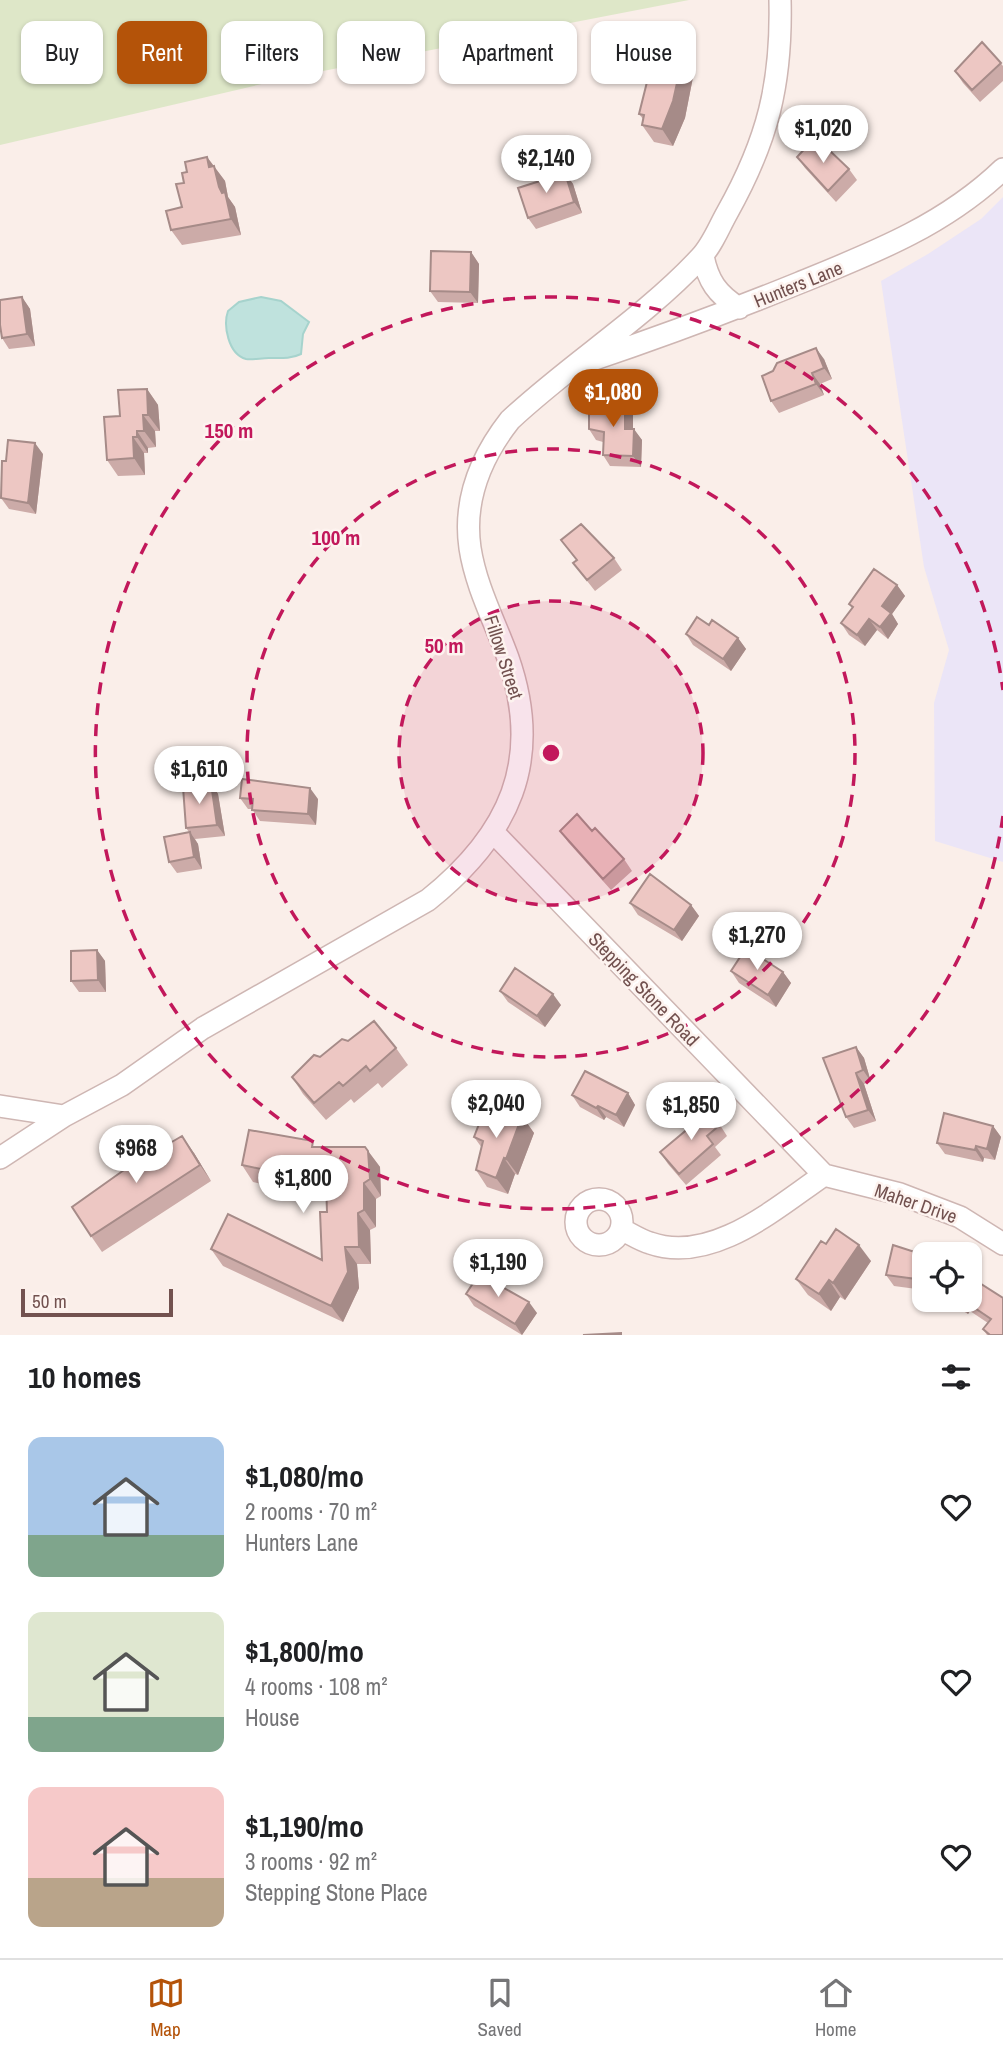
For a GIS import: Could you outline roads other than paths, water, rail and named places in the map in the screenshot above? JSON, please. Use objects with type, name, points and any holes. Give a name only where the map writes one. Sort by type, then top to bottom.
[{"type":"street","name":"Fillow Street","points":[[0,1158],[64,1116],[122,1085],[203,1028],[428,900],[456,877],[494,833],[517,780],[523,727],[514,677],[474,565],[469,533],[471,502],[477,477],[494,440],[527,404],[658,299],[703,256],[746,180],[770,116],[779,76],[780,0]]},
{"type":"street","name":"Hunters Lane","points":[[576,365],[738,307],[861,258],[924,228],[976,195],[1003,169]]},
{"type":"street","points":[[703,256],[707,275],[719,295],[738,307]]},
{"type":"street","name":"Stepping Stone Road","points":[[494,833],[824,1175]]},
{"type":"street","points":[[0,1106],[64,1116]]},
{"type":"street","points":[[621,1229],[653,1244],[695,1247],[740,1233],[824,1175]]},
{"type":"street","name":"Maher Drive","points":[[824,1175],[900,1194],[948,1212],[1003,1244]]},
{"type":"water","points":[[261,297],[281,301],[309,322],[303,334],[301,354],[285,358],[246,359],[235,351],[228,338],[228,311],[239,302]]}]
